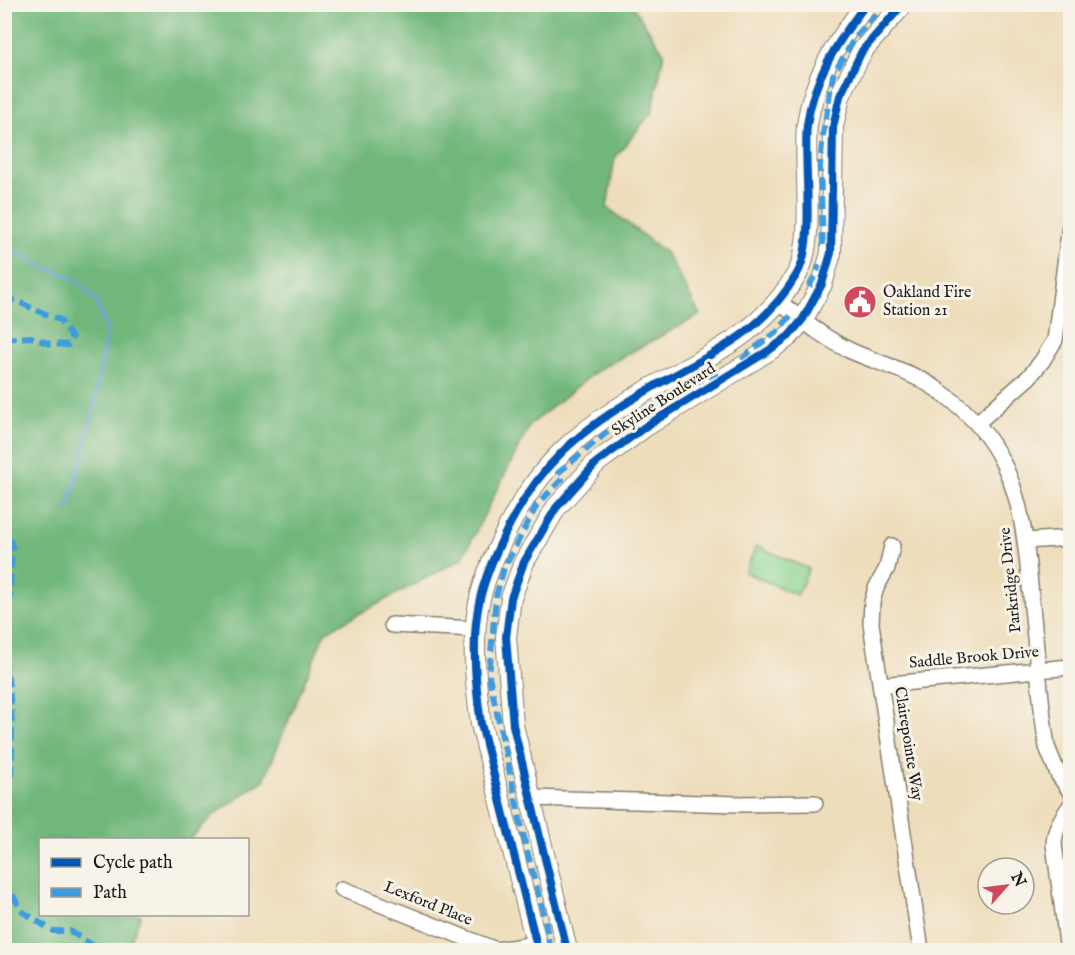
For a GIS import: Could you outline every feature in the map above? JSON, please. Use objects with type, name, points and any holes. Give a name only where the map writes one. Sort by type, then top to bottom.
[{"type":"main road","name":"Skyline Boulevard","points":[[537,947],[481,724],[476,688],[477,613],[491,564],[522,501],[540,474],[586,430],[605,416],[736,340],[779,302],[799,270],[803,257],[806,226],[807,125],[815,89],[830,57],[866,4]]},
{"type":"main road","name":"Skyline Boulevard","points":[[567,951],[513,725],[506,637],[512,598],[524,562],[556,508],[596,463],[638,432],[768,351],[789,336],[803,319],[822,284],[831,253],[834,128],[840,96],[862,51],[903,4]]},
{"type":"street","points":[[977,423],[1029,377],[1055,340],[1071,226]]},
{"type":"street","name":"Parkridge Drive","points":[[779,302],[850,350],[920,378],[959,405],[977,423],[993,445],[1008,472],[1019,502],[1026,541],[1047,747],[1058,774],[1071,791]]},
{"type":"street","points":[[1026,541],[1071,538]]},
{"type":"street","name":"Clairepointe Way","points":[[892,546],[887,568],[876,588],[872,602],[871,624],[921,951]]},
{"type":"street","points":[[392,625],[476,629]]},
{"type":"street","name":"Saddle Brook Drive","points":[[881,685],[1071,667]]},
{"type":"street","points":[[531,798],[738,804],[815,802]]},
{"type":"street","points":[[1068,951],[1054,844],[1059,821],[1071,807]]},
{"type":"street","name":"Lexford Place","points":[[342,889],[496,950],[537,947]]},
{"type":"green space","points":[[5,4],[632,5],[664,53],[652,112],[615,158],[607,207],[667,254],[700,315],[598,370],[530,425],[462,559],[325,632],[264,780],[213,816],[191,838],[39,838],[39,916],[141,916],[131,940],[133,950],[5,950]]},
{"type":"green space","points":[[756,546],[809,569],[797,595],[745,572]]},
{"type":"waterway","points":[[4,246],[39,265],[73,278],[95,299],[107,330],[95,402],[68,509]]},
{"type":"marked path","points":[[823,245],[820,166],[833,75],[855,37],[885,4]]},
{"type":"marked path","points":[[809,287],[820,265]]},
{"type":"marked path","points":[[4,296],[60,320],[72,338],[68,345],[50,344],[31,337],[4,339]]},
{"type":"marked path","points":[[742,360],[777,332],[793,313]]},
{"type":"marked path","points":[[550,950],[545,919],[526,847],[489,676],[496,596],[504,568],[537,505],[562,479],[558,473],[606,433],[678,394],[682,389],[718,372]]},
{"type":"marked path","points":[[4,522],[12,546],[9,613],[4,632]]},
{"type":"marked path","points":[[4,657],[12,725],[9,798],[4,843]]},
{"type":"marked path","points":[[4,879],[23,912],[53,931],[70,931],[100,950]]},
{"type":"cycle path","points":[[538,950],[481,724],[476,684],[475,642],[478,606],[486,578],[515,515],[530,491],[563,451],[582,434],[627,403],[734,341],[768,312],[797,274],[803,260],[806,243],[808,202],[806,141],[810,108],[828,61],[866,4]]},
{"type":"cycle path","points":[[567,950],[513,725],[506,637],[511,598],[524,562],[556,508],[596,463],[646,426],[768,351],[789,336],[803,319],[822,284],[831,253],[833,127],[840,96],[862,51],[903,4]]},
{"type":"place","name":"Oakland Fire Station 21","points":[[860,302]]}]
